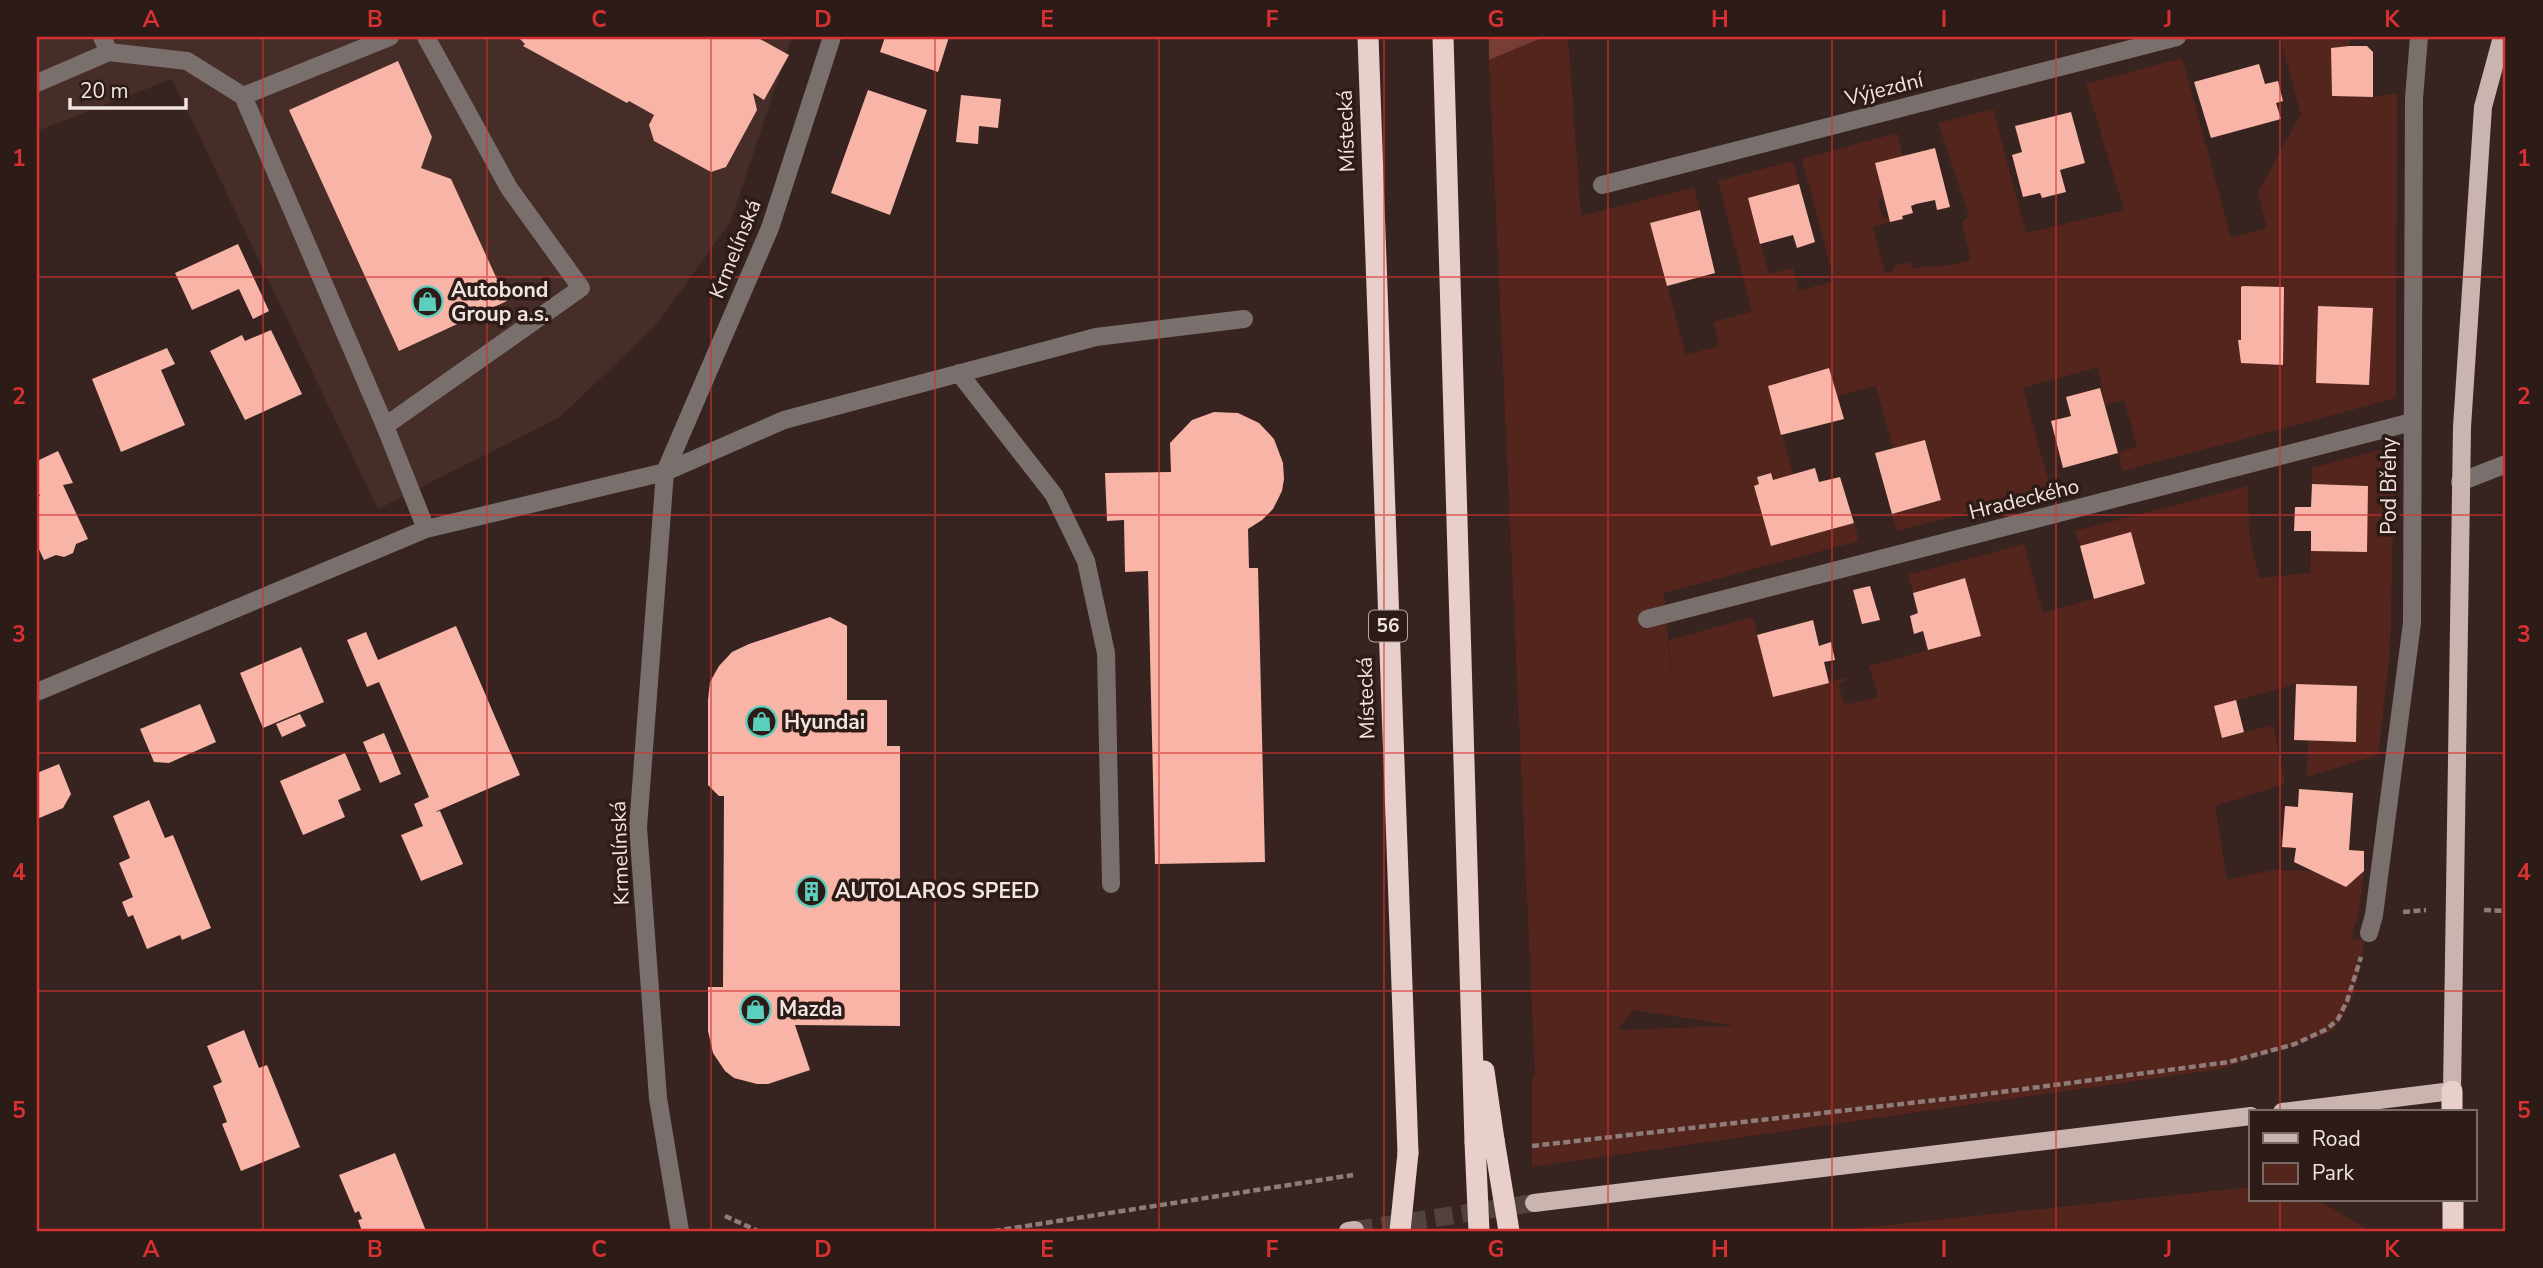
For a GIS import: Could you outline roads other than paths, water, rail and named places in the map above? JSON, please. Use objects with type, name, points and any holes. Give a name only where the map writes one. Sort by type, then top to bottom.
[{"type":"highway","name":"Místecká","points":[[1368,37],[1410,1231]]},
{"type":"highway","points":[[1443,37],[1470,983],[1485,1141],[1479,1231]]},
{"type":"highway","points":[[1485,1141],[1509,1231]]},
{"type":"highway","points":[[1400,1231],[1408,1153]]},
{"type":"highway","points":[[2453,1202],[2453,1231]]},
{"type":"main road","points":[[2316,1110],[2452,1102],[2460,482],[2483,107],[2502,37]]},
{"type":"main road","points":[[1534,1203],[2249,1116]]},
{"type":"street","points":[[243,96],[390,37]]},
{"type":"street","points":[[386,426],[580,288],[509,188],[426,37]]},
{"type":"street","name":"Krmelínská","points":[[680,1231],[658,1098],[638,827],[665,472],[770,228],[832,37]]},
{"type":"street","name":"Výjezdní","points":[[1602,185],[2177,37]]},
{"type":"street","name":"Pod Břehy","points":[[2369,933],[2375,915],[2412,623],[2414,98],[2419,37]]},
{"type":"street","points":[[37,83],[105,44],[187,61],[243,96],[386,426],[426,530]]},
{"type":"street","points":[[37,692],[426,530],[665,472],[784,421],[1096,337],[1244,319]]},
{"type":"street","points":[[959,373],[1054,495],[1086,561],[1106,653],[1111,884]]},
{"type":"street","name":"Hradeckého","points":[[1647,618],[2412,422]]},
{"type":"street","points":[[2460,482],[2506,464]]},
{"type":"tunnel","points":[[1355,1230],[1534,1203]]},
{"type":"place","name":"Autobond Group a.s.","points":[[428,302]]},
{"type":"place","name":"Hyundai","points":[[761,722]]},
{"type":"place","name":"AUTOLAROS SPEED","points":[[812,891]]},
{"type":"place","name":"Mazda","points":[[756,1009]]}]
